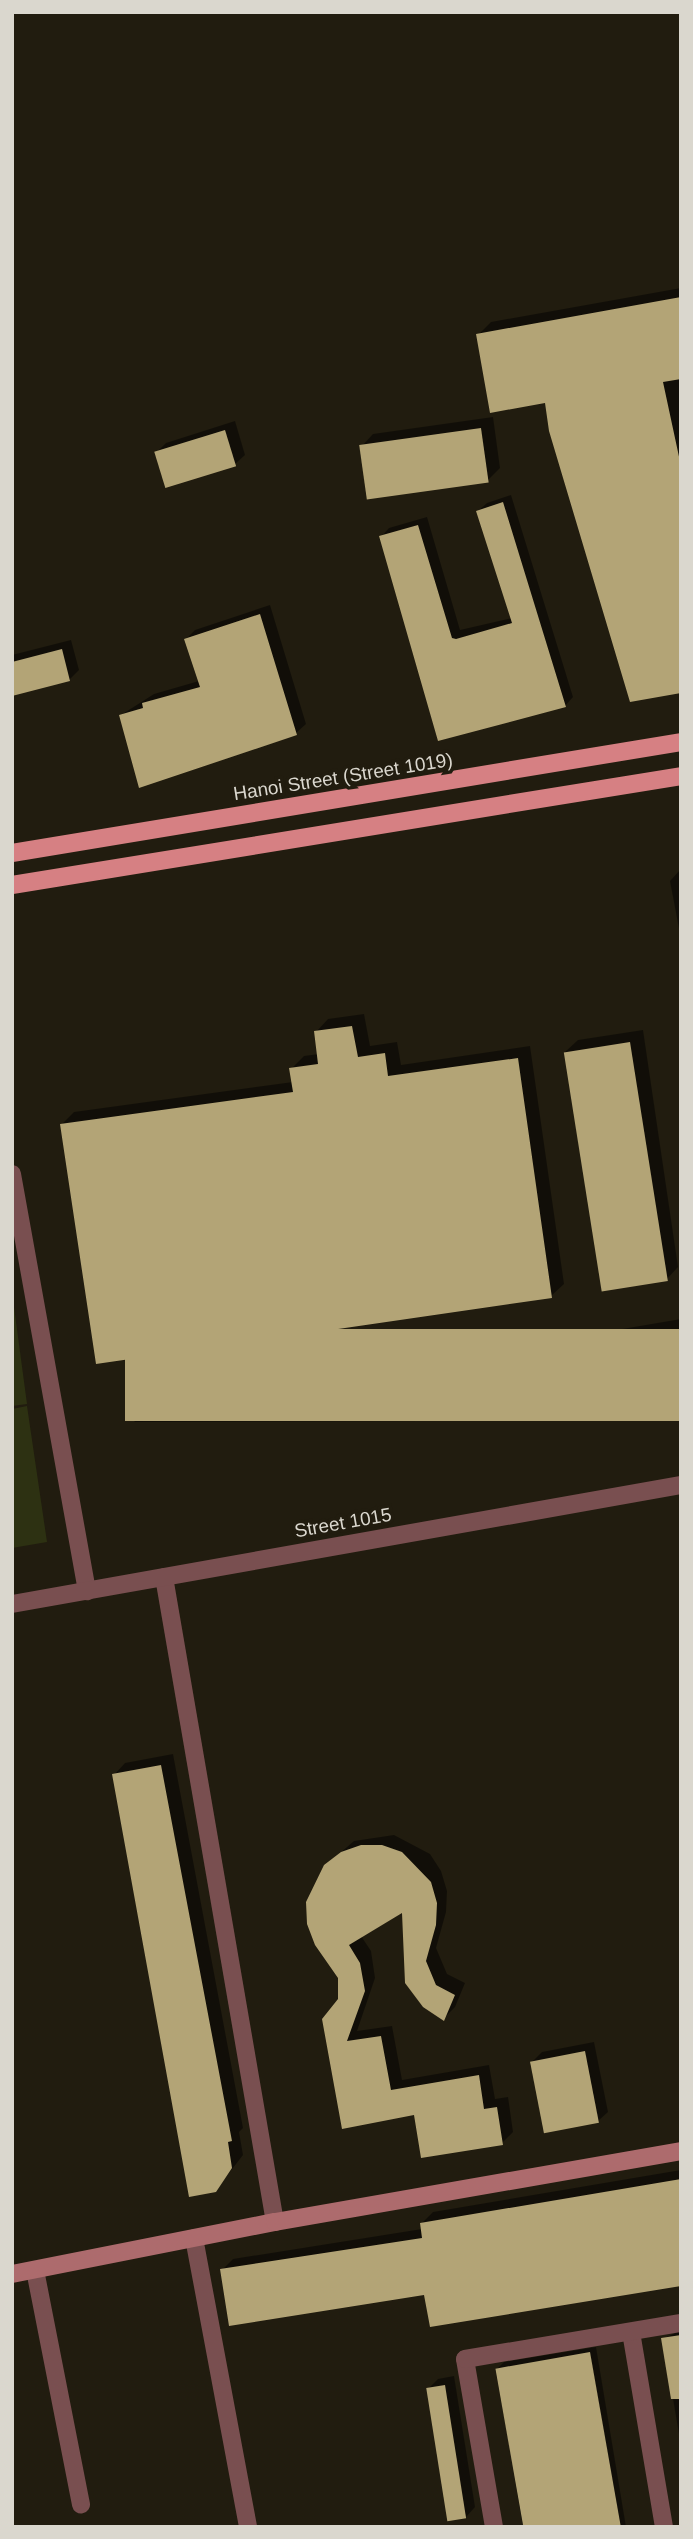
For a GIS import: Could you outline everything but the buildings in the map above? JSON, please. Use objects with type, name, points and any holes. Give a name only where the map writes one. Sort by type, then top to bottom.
[{"type":"main road","name":"Hanoi Street (Street 1019)","points":[[12,853],[681,742]]},
{"type":"main road","points":[[12,885],[681,776]]},
{"type":"street","points":[[12,1174],[88,1591]]},
{"type":"street","name":"Street 1015","points":[[12,1604],[681,1485]]},
{"type":"street","points":[[164,1577],[275,2222]]},
{"type":"street","points":[[12,2274],[275,2222],[681,2151]]},
{"type":"street","points":[[194,2238],[248,2527]]},
{"type":"street","points":[[35,2270],[81,2505]]},
{"type":"street","points":[[494,2527],[465,2359],[681,2323]]},
{"type":"street","points":[[631,2332],[664,2527]]},
{"type":"green space","points":[[12,1292],[27,1404],[12,1406]]},
{"type":"green space","points":[[27,1406],[47,1542],[12,1548],[12,1409]]}]
